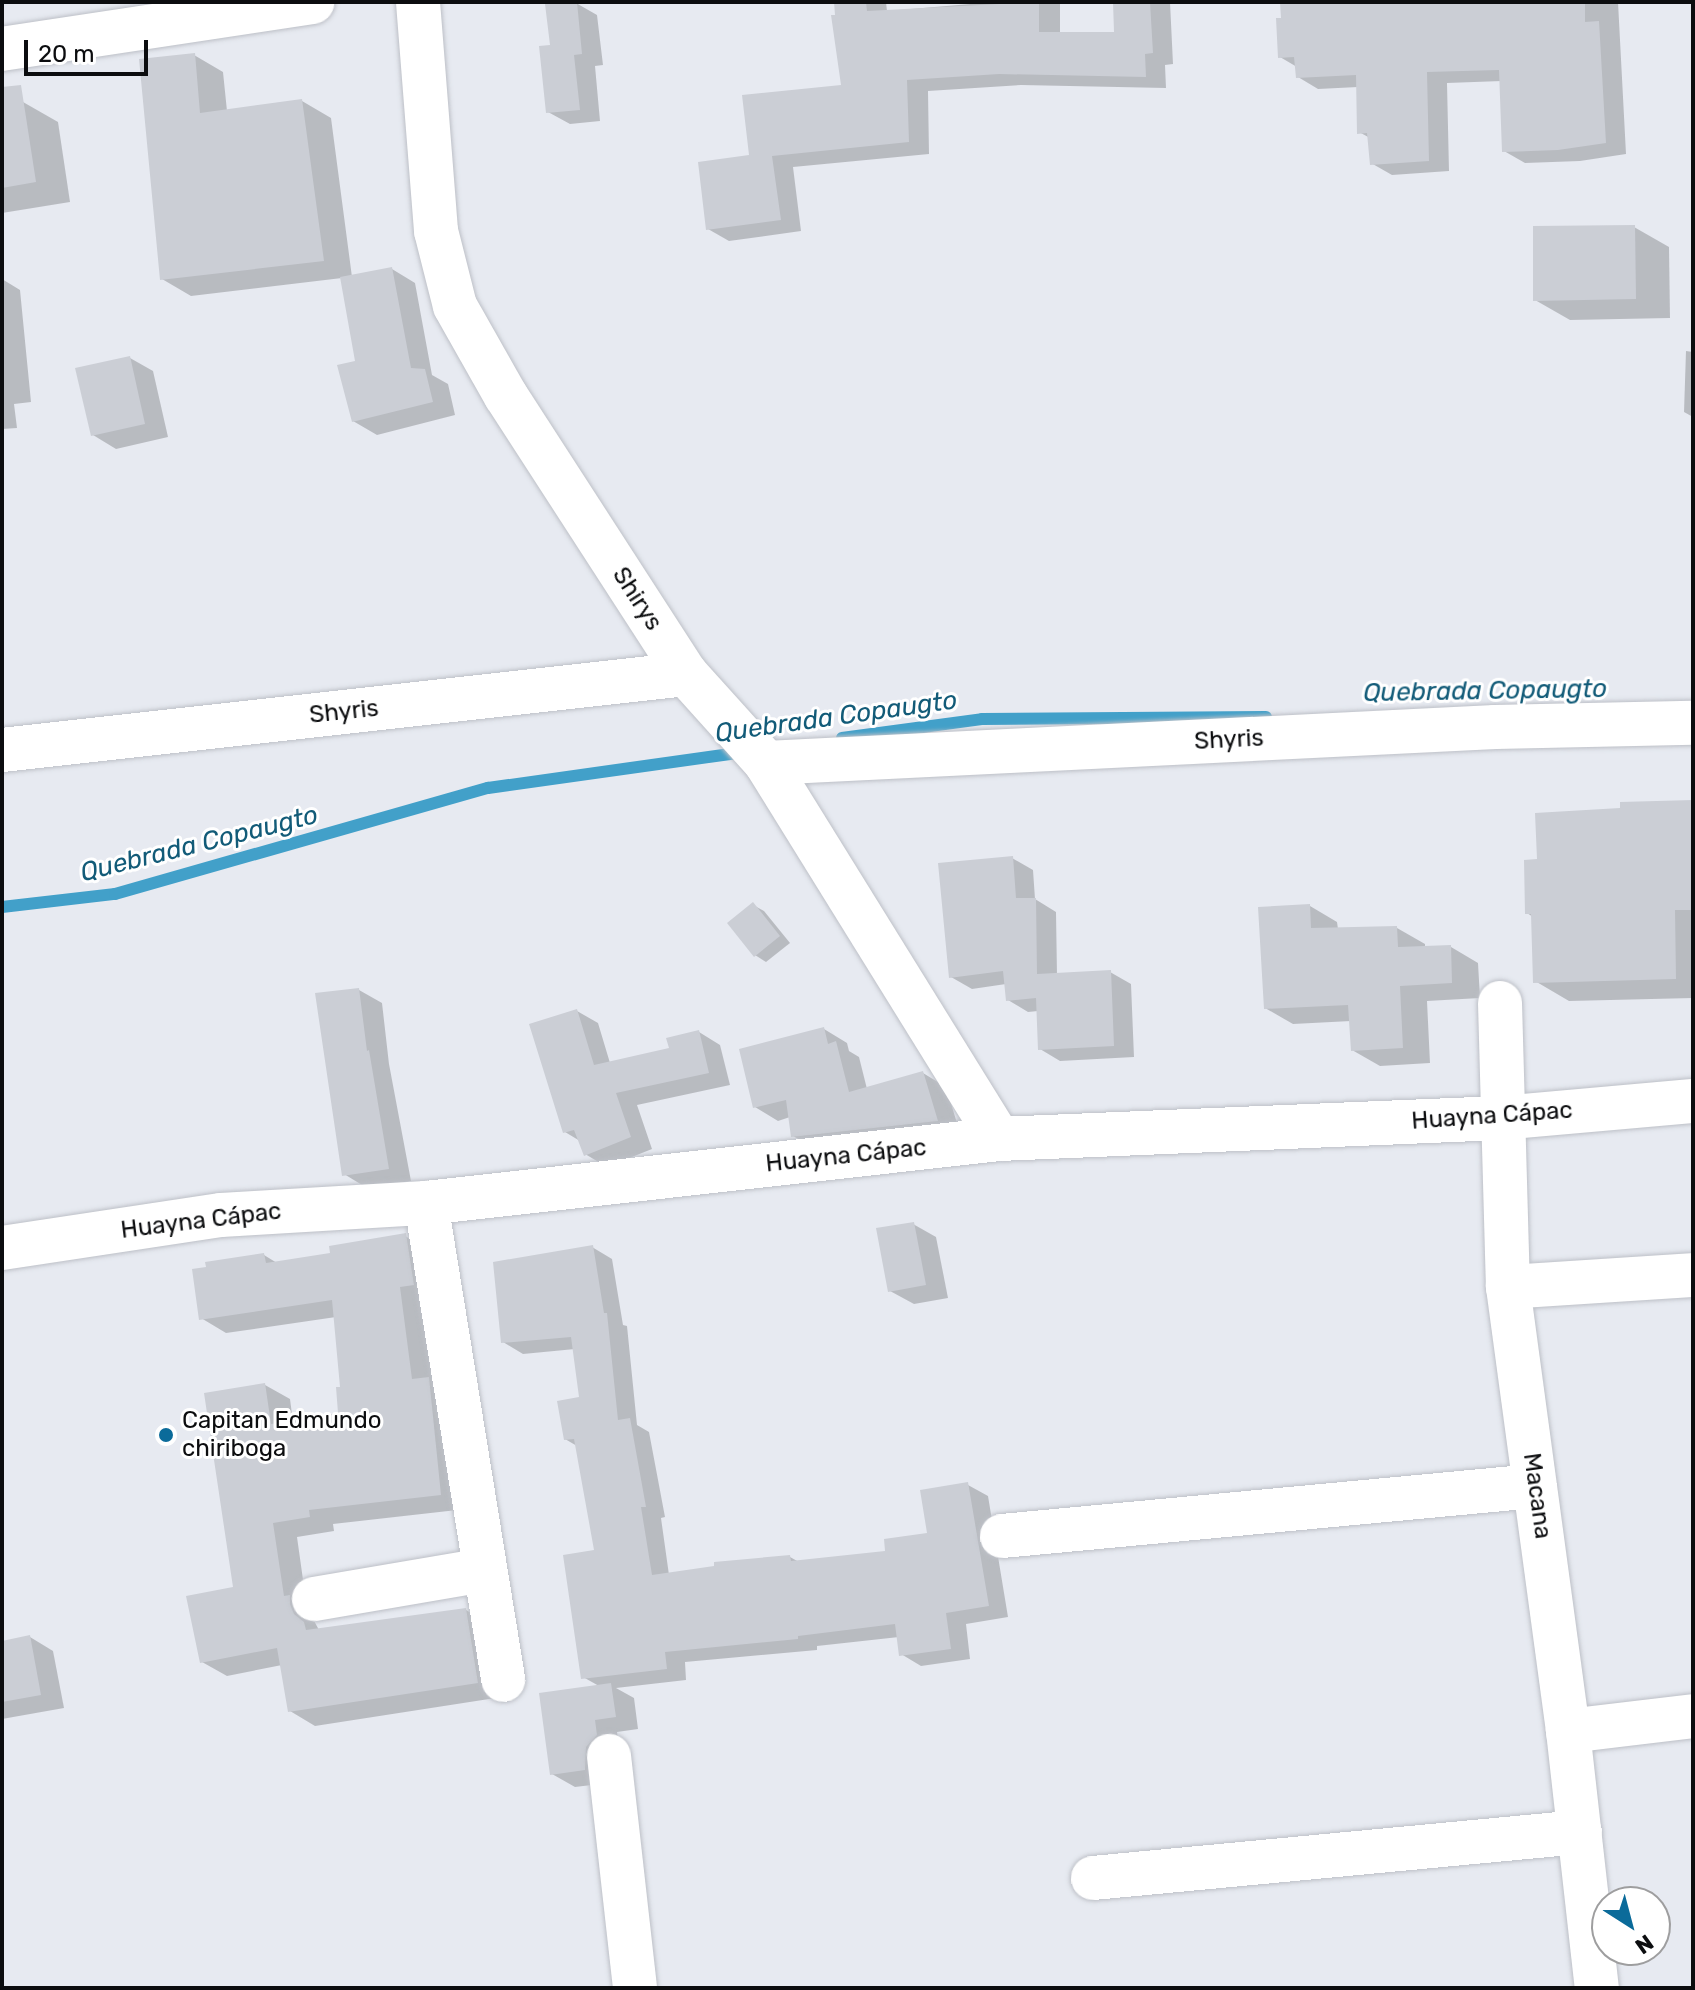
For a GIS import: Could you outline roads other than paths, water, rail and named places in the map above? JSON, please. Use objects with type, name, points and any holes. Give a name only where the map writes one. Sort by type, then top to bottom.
[{"type":"street","points":[[2,49],[312,2]]},
{"type":"street","name":"Shirys","points":[[418,2],[436,231],[455,306],[506,396],[686,674],[766,763],[999,1139]]},
{"type":"street","name":"Shyris","points":[[2,750],[686,674]]},
{"type":"street","name":"Shyris","points":[[766,763],[1495,727],[1693,723]]},
{"type":"street","name":"Macana","points":[[1500,1003],[1508,1287],[1568,1731],[1597,1988]]},
{"type":"street","name":"Huayna Cápac","points":[[2,1248],[221,1215],[426,1203],[999,1139],[1501,1118],[1693,1101]]},
{"type":"street","points":[[426,1203],[503,1680]]},
{"type":"street","points":[[1508,1287],[1693,1275]]},
{"type":"street","points":[[1002,1536],[1535,1486]]},
{"type":"street","points":[[314,1599],[484,1570]]},
{"type":"street","points":[[1568,1731],[1693,1716]]},
{"type":"street","points":[[609,1756],[635,1988]]},
{"type":"street","points":[[1093,1878],[1580,1832]]},
{"type":"waterway","name":"Quebrada Copaugto","points":[[842,738],[982,719],[1266,717]]},
{"type":"waterway","name":"Quebrada Copaugto","points":[[2,907],[115,894],[488,788],[744,752]]},
{"type":"place","name":"Capitan Edmundo chiriboga","points":[[166,1435]]}]
